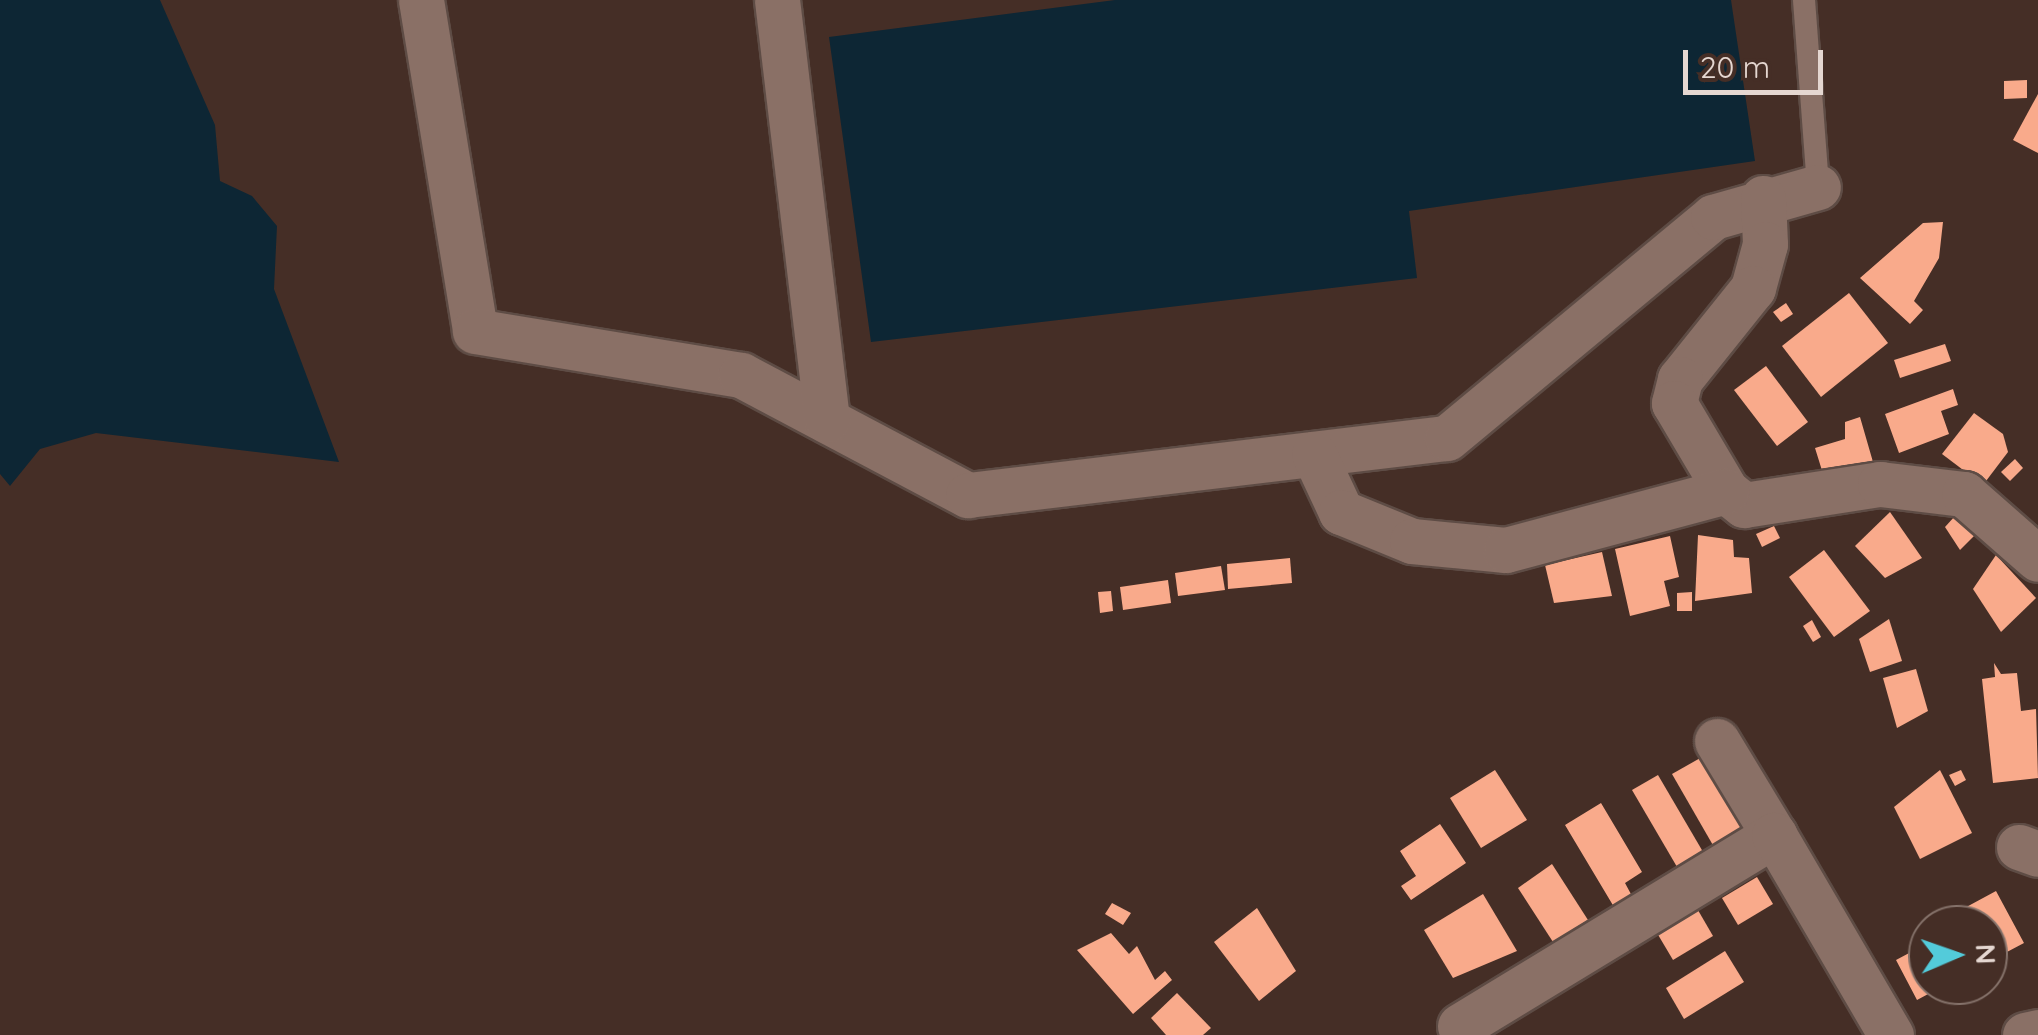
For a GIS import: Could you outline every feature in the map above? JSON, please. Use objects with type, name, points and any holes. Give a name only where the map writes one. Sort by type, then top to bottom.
[{"type":"street","points":[[421,0],[474,330],[740,375],[968,495],[1447,438],[1713,217],[1762,198],[1818,187]]},
{"type":"street","points":[[777,0],[826,420]]},
{"type":"street","points":[[1762,198],[1765,244],[1752,288],[1680,379],[1674,403],[1726,491],[1744,505],[1880,484],[1964,494],[2038,559]]},
{"type":"street","points":[[1314,454],[1341,512],[1412,541],[1506,550],[1726,491]]},
{"type":"street","points":[[1716,741],[1891,1035]]},
{"type":"street","points":[[1460,1026],[1774,835]]},
{"type":"street","points":[[2026,1035],[2038,1032]]},
{"type":"lane","points":[[1804,0],[1818,187]]},
{"type":"water","points":[[0,0],[160,0],[215,125],[220,181],[252,196],[277,226],[274,289],[339,462],[96,433],[40,449],[10,486],[0,474]]},
{"type":"water","points":[[1115,0],[1731,0],[1755,161],[1409,211],[1417,278],[871,342],[829,37]]},
{"type":"building","points":[[2027,80],[2027,98],[2004,99],[2004,81]]},
{"type":"building","points":[[2038,94],[2038,153],[2013,140]]},
{"type":"building","points":[[1943,222],[1939,258],[1914,301],[1923,310],[1910,324],[1860,278],[1923,223]]},
{"type":"building","points":[[1849,293],[1888,343],[1821,397],[1782,346]]},
{"type":"building","points":[[1786,303],[1793,314],[1781,322],[1773,312]]},
{"type":"building","points":[[1945,344],[1951,361],[1900,378],[1894,360]]},
{"type":"building","points":[[1766,366],[1808,422],[1777,446],[1734,390]]},
{"type":"building","points":[[1953,389],[1958,405],[1941,411],[1949,434],[1899,453],[1885,414]]},
{"type":"building","points":[[1974,413],[2003,434],[2008,452],[1983,485],[1942,454]]},
{"type":"building","points":[[1860,417],[1873,462],[1824,477],[1815,448],[1845,439],[1845,422]]},
{"type":"building","points":[[2015,459],[2023,468],[2010,481],[2001,472]]},
{"type":"building","points":[[1890,512],[1922,558],[1885,578],[1855,546]]},
{"type":"building","points":[[1955,516],[1975,535],[1960,550],[1945,527]]},
{"type":"building","points":[[1774,526],[1780,538],[1762,547],[1756,534]]},
{"type":"building","points":[[1698,535],[1733,540],[1734,557],[1749,558],[1752,593],[1695,601]]},
{"type":"building","points":[[1670,536],[1679,577],[1664,581],[1670,606],[1630,616],[1615,549]]},
{"type":"building","points":[[1824,550],[1870,611],[1834,637],[1789,577]]},
{"type":"building","points":[[1602,552],[1612,596],[1554,603],[1545,565]]},
{"type":"building","points":[[1996,555],[2036,598],[2001,632],[1973,589]]},
{"type":"building","points":[[1290,558],[1292,583],[1228,589],[1227,564]]},
{"type":"building","points":[[1221,566],[1225,590],[1178,596],[1175,573]]},
{"type":"building","points":[[1168,580],[1171,603],[1123,610],[1120,587]]},
{"type":"building","points":[[1111,591],[1113,611],[1100,613],[1098,592]]},
{"type":"building","points":[[1692,592],[1692,611],[1677,611],[1677,593]]},
{"type":"building","points":[[1889,619],[1902,661],[1870,672],[1859,639]]},
{"type":"building","points":[[1812,620],[1821,637],[1813,642],[1803,626]]},
{"type":"building","points":[[1994,663],[2001,674],[2017,673],[2021,711],[2036,709],[2038,778],[1993,783],[1982,679],[1995,677]]},
{"type":"building","points":[[1916,669],[1928,711],[1897,728],[1883,678]]},
{"type":"building","points":[[1702,757],[1744,829],[1714,847],[1672,774]]},
{"type":"building","points":[[1495,770],[1527,820],[1481,848],[1450,798]]},
{"type":"building","points":[[1940,770],[1972,833],[1920,859],[1894,807]]},
{"type":"building","points":[[1961,770],[1966,780],[1955,786],[1949,775]]},
{"type":"building","points":[[1658,775],[1706,857],[1680,872],[1632,790]]},
{"type":"building","points":[[1601,803],[1642,872],[1625,883],[1632,896],[1614,907],[1565,825]]},
{"type":"building","points":[[1440,824],[1466,863],[1411,900],[1401,886],[1416,876],[1400,851]]},
{"type":"building","points":[[1552,864],[1588,920],[1553,942],[1518,888]]},
{"type":"building","points":[[1757,877],[1773,904],[1738,925],[1722,898]]},
{"type":"building","points":[[1996,891],[2004,905],[1970,905]]},
{"type":"building","points":[[1483,894],[1517,951],[1453,978],[1424,930]]},
{"type":"building","points":[[1112,903],[1131,913],[1123,925],[1105,914]]},
{"type":"building","points":[[1695,905],[1713,936],[1673,960],[1654,928]]},
{"type":"building","points":[[1257,908],[1296,971],[1259,1001],[1214,942]]},
{"type":"building","points":[[2008,913],[2024,943],[2008,951]]},
{"type":"building","points":[[1111,933],[1129,954],[1137,946],[1155,980],[1165,971],[1172,980],[1133,1014],[1077,950]]},
{"type":"building","points":[[1725,951],[1744,982],[1684,1019],[1666,988]]},
{"type":"building","points":[[1908,954],[1908,983],[1896,960]]},
{"type":"building","points":[[1177,993],[1211,1028],[1203,1035],[1166,1035],[1151,1018]]}]
